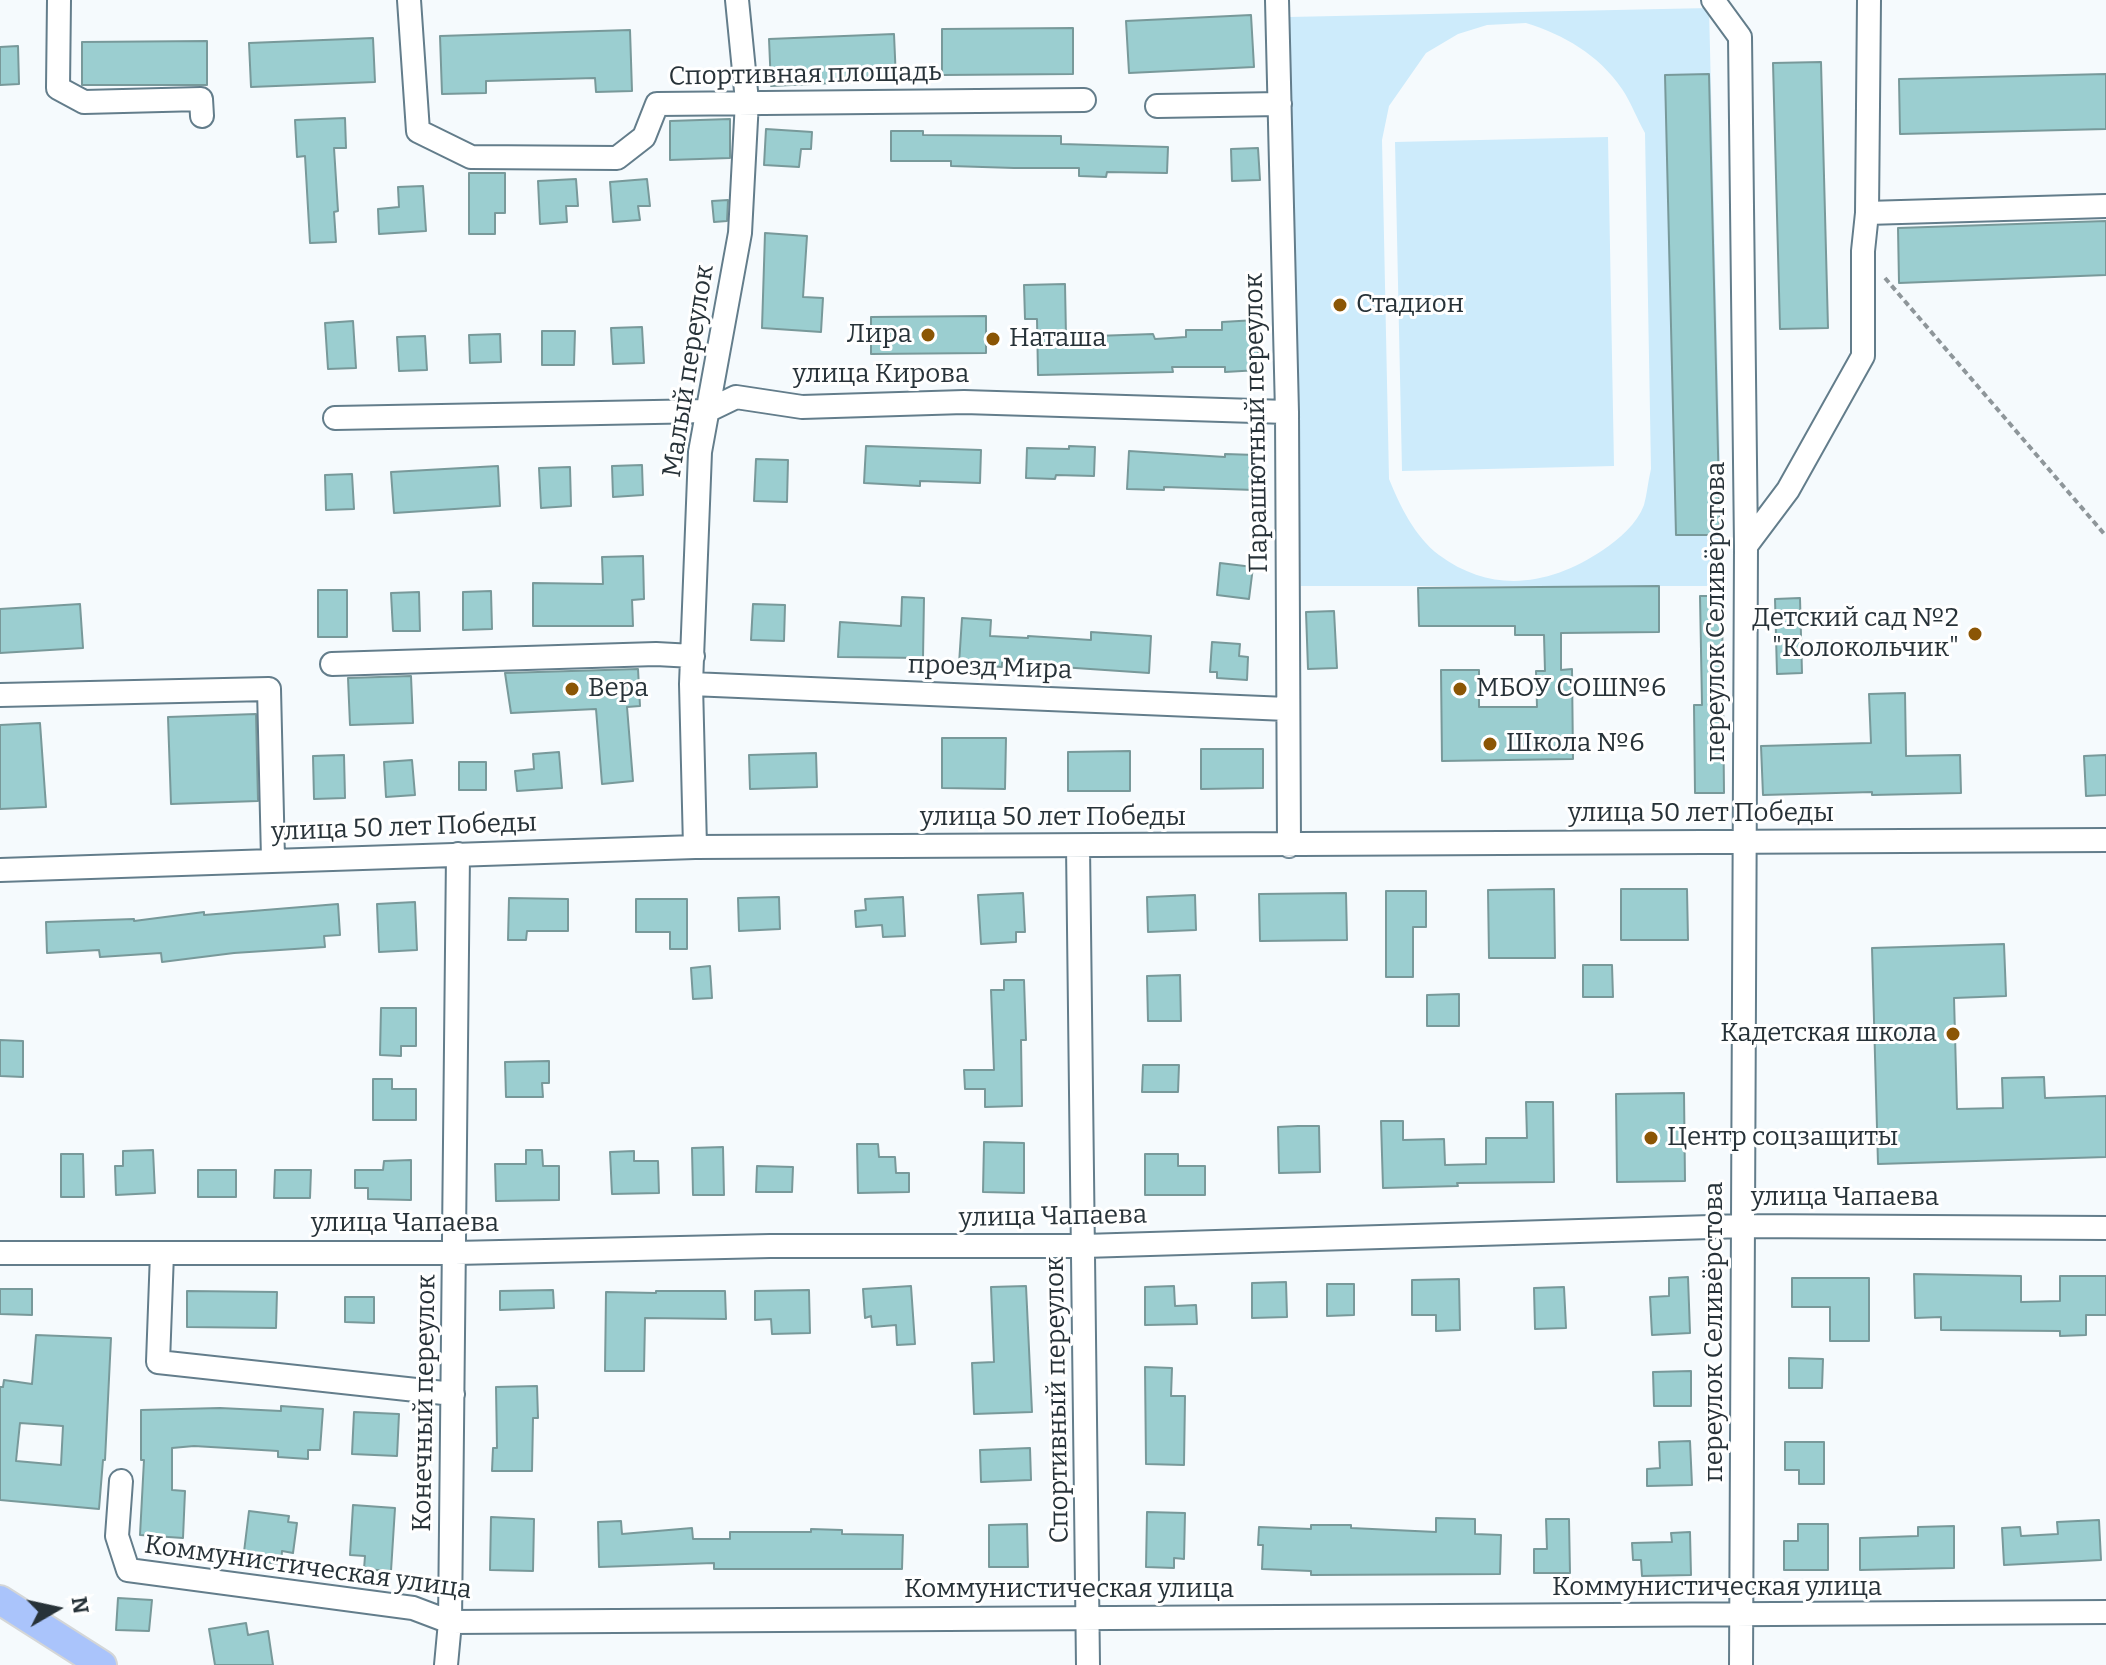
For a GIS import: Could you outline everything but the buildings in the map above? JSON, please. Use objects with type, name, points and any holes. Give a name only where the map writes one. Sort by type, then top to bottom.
[{"type":"main road","points":[[0,1600],[102,1665]]},
{"type":"street","points":[[59,0],[58,88],[84,102],[201,99],[202,116]]},
{"type":"street","name":"Спортивная площадь","points":[[409,0],[418,131],[471,157],[617,158],[644,137],[657,104],[1084,100]]},
{"type":"street","name":"Малый переулок","points":[[695,847],[691,684],[700,452],[740,233],[747,101],[737,0]]},
{"type":"street","name":"Парашютный переулок","points":[[1277,0],[1287,412],[1289,846]]},
{"type":"street","name":"переулок Селивёрстова","points":[[1713,0],[1740,37],[1746,546],[1741,1665]]},
{"type":"street","points":[[1746,546],[1788,490],[1863,356],[1869,0]]},
{"type":"street","points":[[1157,106],[1280,104]]},
{"type":"street","points":[[1867,213],[2106,206]]},
{"type":"street","name":"улица Кирова","points":[[335,418],[707,411],[736,397],[802,407],[964,402],[1287,412]]},
{"type":"street","points":[[332,664],[656,654],[693,656]]},
{"type":"street","name":"проезд Мира","points":[[691,684],[1287,709]]},
{"type":"street","points":[[0,695],[269,689],[273,859]]},
{"type":"street","name":"улица 50 лет Победы","points":[[0,870],[695,847],[2106,840]]},
{"type":"street","name":"Спортивный переулок","points":[[1078,846],[1088,1665]]},
{"type":"street","name":"Конечный переулок","points":[[446,1665],[450,1622],[458,854]]},
{"type":"street","name":"улица Чапаева","points":[[0,1253],[455,1253],[770,1246],[1084,1246],[1744,1226],[2106,1228]]},
{"type":"street","points":[[162,1253],[158,1362],[453,1394]]},
{"type":"street","name":"Коммунистическая улица","points":[[121,1481],[117,1536],[128,1570],[413,1608],[450,1622],[2106,1612]]},
{"type":"path","points":[[1863,251],[2106,536]]},
{"type":"shaded area","name":"Стадион","points":[[1709,8],[1723,586],[1301,586],[1289,17]],"holes":[[[1526,23],[1579,47],[1602,66],[1625,94],[1645,133],[1651,469],[1641,512],[1609,546],[1583,562],[1542,578],[1501,580],[1459,568],[1430,548],[1409,520],[1389,479],[1382,140],[1389,106],[1426,53],[1458,34],[1487,25]]]},
{"type":"shaded area","points":[[1608,137],[1614,466],[1402,471],[1395,142]]},
{"type":"place","name":"Стадион","points":[[1340,305]]},
{"type":"place","name":"Лира","points":[[928,335]]},
{"type":"place","name":"Наташа","points":[[993,339]]},
{"type":"place","name":"Детский сад №2 \"Колокольчик\"","points":[[1975,634]]},
{"type":"place","name":"Вера","points":[[572,689]]},
{"type":"place","name":"МБОУ СОШ№6","points":[[1460,689]]},
{"type":"place","name":"Школа №6","points":[[1490,744]]},
{"type":"place","name":"Кадетская школа","points":[[1953,1034]]},
{"type":"place","name":"Центр соцзащиты","points":[[1651,1138]]}]
